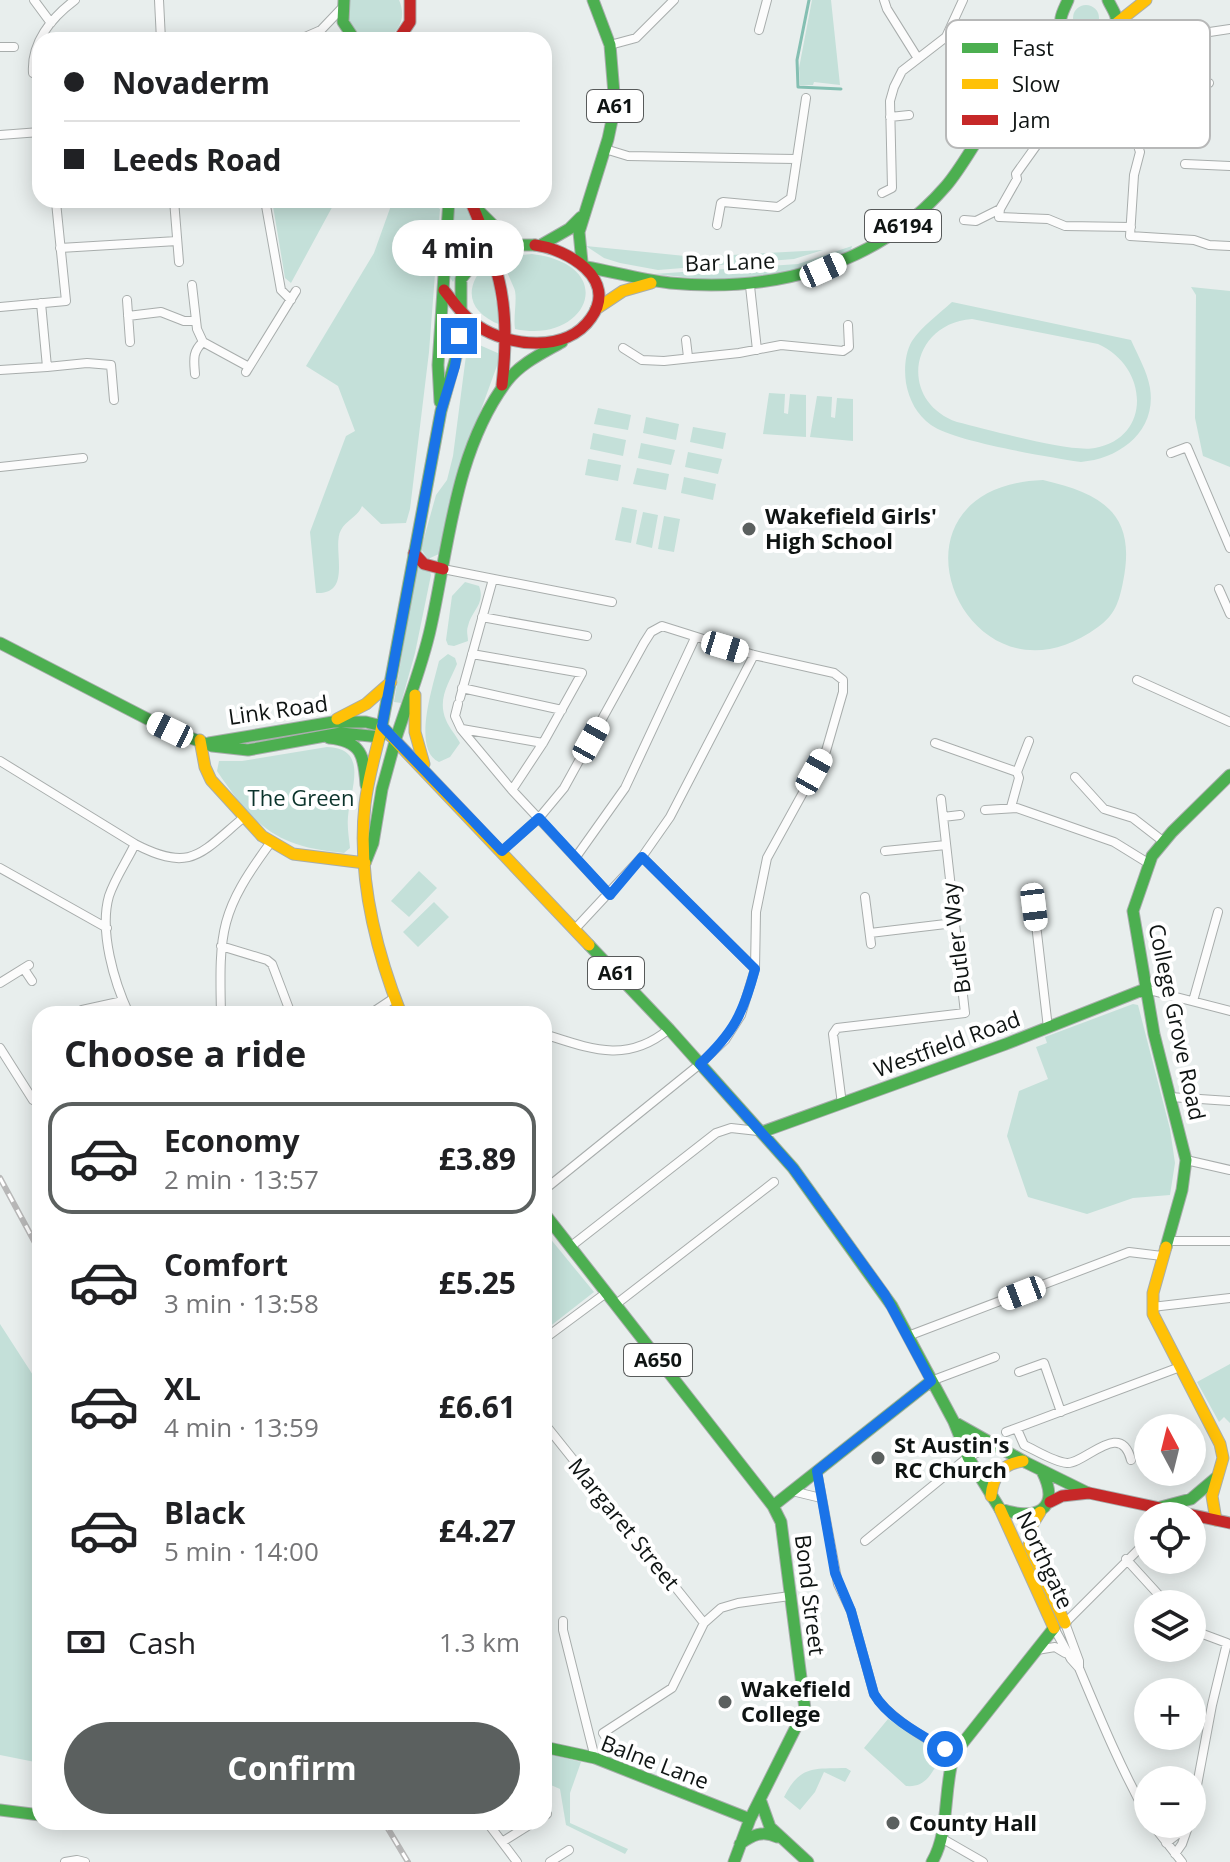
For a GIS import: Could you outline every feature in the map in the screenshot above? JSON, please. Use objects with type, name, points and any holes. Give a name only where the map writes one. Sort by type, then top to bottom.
[{"type":"main road","points":[[410,0],[414,32]]},
{"type":"main road","name":"A61","points":[[593,0],[610,45],[615,106],[578,237],[584,265],[596,290],[596,309]]},
{"type":"main road","name":"A6194","points":[[1063,20],[1068,0]]},
{"type":"main road","points":[[1108,0],[1114,11],[1112,20]]},
{"type":"main road","name":"A6194","points":[[1122,20],[1146,0]]},
{"type":"main road","points":[[342,4],[343,23],[349,32]]},
{"type":"main road","points":[[406,32],[411,20]]},
{"type":"main road","name":"Bar Lane","points":[[517,243],[541,245],[562,251],[584,265],[659,282],[694,286],[750,286],[786,281],[823,270],[860,253],[899,229],[946,187],[974,148]]},
{"type":"main road","points":[[441,411],[438,365],[449,208]]},
{"type":"main road","points":[[365,863],[373,843],[382,789],[396,738],[417,678],[465,472],[501,389],[507,339],[506,295],[492,250],[474,208]]},
{"type":"main road","points":[[477,208],[497,229],[517,243]]},
{"type":"main road","points":[[541,245],[569,229],[586,212]]},
{"type":"main road","points":[[398,1006],[374,934],[362,837],[367,794],[441,411],[455,366],[463,312],[459,295],[462,277],[476,261],[492,250],[517,243]]},
{"type":"main road","name":"Bar Lane","points":[[501,389],[519,369],[574,334],[587,323],[596,309],[636,286],[659,282]]},
{"type":"main road","points":[[444,290],[478,328],[507,339],[544,341],[574,334]]},
{"type":"main road","points":[[414,553],[424,564],[443,569]]},
{"type":"main road","points":[[0,643],[170,730],[204,742],[214,783],[243,818],[271,842],[303,857],[365,863]]},
{"type":"main road","points":[[417,678],[415,732],[427,772]]},
{"type":"main road","points":[[332,721],[361,708],[391,682]]},
{"type":"main road","name":"Link Road","points":[[204,742],[332,721],[353,721],[381,732]]},
{"type":"main road","name":"Link Road","points":[[204,742],[226,748],[251,749],[349,731],[381,732]]},
{"type":"main road","name":"A61","points":[[381,732],[396,738],[762,1132]]},
{"type":"main road","points":[[312,737],[340,739],[356,746],[363,761],[367,794]]},
{"type":"main road","name":"College Grove Road","points":[[1152,1307],[1162,1256],[1182,1190],[1186,1160],[1145,989],[1133,911],[1148,863],[1164,842],[1230,775]]},
{"type":"main road","name":"Westfield Road","points":[[762,1132],[1048,1028],[1145,989]]},
{"type":"main road","name":"Northgate","points":[[762,1132],[793,1168],[885,1295],[991,1496]]},
{"type":"main road","name":"A650","points":[[552,1223],[773,1506]]},
{"type":"main road","points":[[1152,1307],[1158,1327],[1215,1430],[1226,1458],[1212,1496],[1216,1520]]},
{"type":"main road","points":[[773,1506],[931,1381]]},
{"type":"main road","points":[[954,1422],[1042,1471],[1089,1493],[1134,1503]]},
{"type":"main road","points":[[991,1496],[994,1480],[1002,1468],[1023,1461]]},
{"type":"main road","points":[[1042,1471],[1050,1486],[1050,1502]]},
{"type":"main road","points":[[1180,1502],[1191,1499],[1217,1477]]},
{"type":"main road","points":[[1000,1509],[1024,1516],[1040,1512],[1062,1496],[1089,1493]]},
{"type":"main road","name":"A61","points":[[991,1496],[1000,1509]]},
{"type":"main road","name":"Bond Street","points":[[760,1799],[804,1716],[781,1522],[773,1506]]},
{"type":"main road","name":"Northgate","points":[[1000,1509],[1059,1626]]},
{"type":"main road","name":"Northgate","points":[[1040,1512],[1032,1525],[1029,1545],[1044,1578],[1044,1589],[1059,1626]]},
{"type":"main road","points":[[1206,1518],[1230,1523]]},
{"type":"main road","points":[[932,1862],[943,1839],[948,1776],[954,1754],[1059,1626]]},
{"type":"main road","name":"Balne Lane","points":[[552,1749],[595,1758],[750,1819]]},
{"type":"main road","points":[[760,1799],[766,1820],[780,1839]]},
{"type":"main road","name":"A650","points":[[734,1862],[760,1799]]},
{"type":"main road","points":[[0,1810],[32,1814]]},
{"type":"main road","points":[[740,1844],[762,1833],[771,1834],[808,1862]]},
{"type":"street","points":[[34,0],[51,23]]},
{"type":"street","points":[[45,32],[75,0]]},
{"type":"street","points":[[159,0],[161,32]]},
{"type":"street","points":[[610,45],[636,38],[674,0]]},
{"type":"street","points":[[759,30],[767,0]]},
{"type":"street","points":[[884,0],[917,57]]},
{"type":"street","points":[[954,20],[963,0]]},
{"type":"street","points":[[317,32],[328,24],[342,4]]},
{"type":"street","points":[[1210,32],[1230,29]]},
{"type":"street","points":[[882,193],[892,188],[890,101],[894,87],[902,71],[946,37]]},
{"type":"street","points":[[0,47],[14,47]]},
{"type":"street","points":[[717,225],[723,202],[778,207],[789,200],[806,98]]},
{"type":"street","points":[[890,117],[909,115]]},
{"type":"street","points":[[0,135],[32,133]]},
{"type":"street","points":[[1035,148],[1016,174],[1017,179],[1000,209],[999,217],[1048,219],[1065,226],[1131,227]]},
{"type":"street","points":[[1139,148],[1130,236],[1230,246]]},
{"type":"street","points":[[605,149],[628,156],[796,159]]},
{"type":"street","points":[[1185,164],[1230,166]]},
{"type":"street","points":[[0,307],[66,301],[57,208]]},
{"type":"street","points":[[175,208],[179,262]]},
{"type":"street","points":[[192,285],[196,321],[203,342],[248,370],[293,295],[281,290],[266,208]]},
{"type":"street","points":[[964,220],[976,221],[1000,209]]},
{"type":"street","points":[[60,248],[177,241]]},
{"type":"street","points":[[750,286],[757,350]]},
{"type":"street","points":[[127,300],[130,342]]},
{"type":"street","points":[[41,303],[47,367]]},
{"type":"street","points":[[128,316],[161,312],[184,321],[196,321]]},
{"type":"street","points":[[623,348],[642,360],[664,361],[781,345],[843,351],[849,347],[848,325]]},
{"type":"street","points":[[686,340],[688,357]]},
{"type":"street","points":[[195,374],[193,355],[203,342]]},
{"type":"street","points":[[0,370],[87,363],[111,365],[114,400]]},
{"type":"street","points":[[1171,453],[1187,447],[1230,548]]},
{"type":"street","points":[[0,467],[83,458]]},
{"type":"street","points":[[443,569],[612,602]]},
{"type":"street","points":[[493,579],[455,716],[461,729],[512,790],[610,895]]},
{"type":"street","points":[[1219,589],[1230,614]]},
{"type":"street","points":[[482,617],[587,636]]},
{"type":"street","points":[[502,851],[539,818],[564,788],[651,632],[662,626],[754,655],[834,673],[843,680],[843,692],[826,751],[767,858],[756,912],[755,969],[741,1015],[725,1040],[700,1064],[552,1184]]},
{"type":"street","points":[[576,857],[625,788],[695,638]]},
{"type":"street","points":[[472,654],[582,673],[543,743],[512,790]]},
{"type":"street","points":[[575,929],[610,895],[670,817],[754,655]]},
{"type":"street","points":[[1137,680],[1230,722]]},
{"type":"street","points":[[460,697],[562,710]]},
{"type":"street","points":[[461,729],[543,743]]},
{"type":"street","points":[[1011,807],[1019,778],[1017,772],[1029,741]]},
{"type":"street","points":[[935,743],[1017,772]]},
{"type":"street","points":[[0,761],[157,855],[185,860],[196,856],[243,818]]},
{"type":"street","points":[[1075,777],[1104,809],[1133,818],[1164,842]]},
{"type":"street","name":"Butler Way","points":[[842,1104],[833,1034],[837,1028],[965,1013],[941,799]]},
{"type":"street","points":[[985,810],[1011,807],[1114,842],[1148,863]]},
{"type":"street","points":[[943,817],[960,815]]},
{"type":"street","points":[[221,1006],[221,946],[231,903],[271,842]]},
{"type":"street","points":[[125,1006],[107,928],[109,895],[135,844]]},
{"type":"street","points":[[885,851],[946,845]]},
{"type":"street","points":[[642,857],[755,969]]},
{"type":"street","points":[[0,868],[107,928]]},
{"type":"street","points":[[865,897],[871,944]]},
{"type":"street","points":[[1034,907],[1048,1028]]},
{"type":"street","points":[[1193,1001],[1218,912]]},
{"type":"street","points":[[870,933],[954,923]]},
{"type":"street","points":[[221,946],[272,964],[288,1006]]},
{"type":"street","points":[[0,983],[27,967],[32,981]]},
{"type":"street","points":[[1145,989],[1230,1011]]},
{"type":"street","points":[[382,1006],[394,998]]},
{"type":"street","points":[[105,1006],[123,1001]]},
{"type":"street","points":[[552,1037],[614,1052],[642,1047],[669,1029]]},
{"type":"street","points":[[0,1048],[32,1098]]},
{"type":"street","points":[[1170,1097],[1230,1101]]},
{"type":"street","points":[[570,1247],[716,1133],[731,1128],[762,1132]]},
{"type":"street","points":[[1186,1160],[1230,1170]]},
{"type":"street","points":[[615,1305],[774,1182]]},
{"type":"street","points":[[1167,1241],[1230,1241]]},
{"type":"street","points":[[908,1336],[1129,1252],[1162,1256]]},
{"type":"street","points":[[552,1333],[606,1293]]},
{"type":"street","points":[[1152,1307],[1230,1298]]},
{"type":"street","points":[[931,1381],[995,1357]]},
{"type":"street","points":[[1019,1372],[1044,1363],[1061,1412]]},
{"type":"street","points":[[1006,1432],[1180,1367]]},
{"type":"street","points":[[1017,1429],[1024,1445],[1064,1463],[1079,1461],[1100,1445],[1113,1444],[1122,1445],[1129,1451],[1131,1460]]},
{"type":"street","name":"Margaret Street","points":[[552,1433],[704,1623]]},
{"type":"street","points":[[865,1541],[968,1457],[996,1444]]},
{"type":"street","points":[[817,1471],[835,1573],[878,1701],[911,1728],[954,1754]]},
{"type":"street","points":[[792,1491],[821,1498]]},
{"type":"street","points":[[624,1542],[632,1535]]},
{"type":"street","points":[[1059,1626],[1134,1552]]},
{"type":"street","points":[[1126,1559],[1154,1590]]},
{"type":"street","points":[[611,1746],[603,1733],[672,1688],[704,1623],[721,1608],[790,1596]]},
{"type":"street","points":[[563,1621],[595,1758]]},
{"type":"street","name":"Northgate","points":[[1059,1626],[1071,1659],[1079,1668],[1134,1792]]},
{"type":"street","name":"Northgate","points":[[1059,1626],[1079,1661],[1079,1668]]},
{"type":"street","points":[[1201,1766],[1212,1705],[1228,1646],[1206,1635]]},
{"type":"street","points":[[1037,1650],[1055,1647],[1071,1659]]},
{"type":"street","points":[[493,1830],[517,1862]]},
{"type":"street","points":[[502,1842],[521,1830]]},
{"type":"street","points":[[1162,1838],[1180,1860]]},
{"type":"street","points":[[1166,1843],[1172,1838]]},
{"type":"street","points":[[1180,1860],[1184,1838]]},
{"type":"street","points":[[943,1839],[983,1862]]},
{"type":"street","points":[[550,1862],[569,1850]]},
{"type":"street","points":[[65,1862],[85,1862]]},
{"type":"green space","points":[[350,0],[399,0],[402,17],[395,32],[354,32],[347,22]]},
{"type":"green space","points":[[812,0],[831,0],[840,85],[814,82],[813,85],[800,85],[799,68]]},
{"type":"green space","points":[[1081,6],[1091,6],[1098,13],[1099,20],[1073,20],[1074,13]]},
{"type":"green space","points":[[273,208],[332,208],[291,283],[285,278]]},
{"type":"green space","points":[[390,208],[440,209],[429,352],[406,523],[381,524],[362,506],[341,530],[335,586],[328,592],[316,593],[310,532],[346,436],[355,431],[338,386],[306,366],[374,253]]},
{"type":"green space","points":[[452,208],[469,208],[480,238],[450,242]]},
{"type":"green space","points":[[483,244],[483,252],[464,261],[453,282],[449,276],[450,247]]},
{"type":"green space","points":[[586,246],[695,257],[823,250],[794,259],[658,270],[604,258]]},
{"type":"green space","points":[[852,246],[851,250],[771,279],[722,281],[654,274],[798,264]]},
{"type":"green space","points":[[532,254],[560,261],[577,273],[585,287],[584,302],[576,315],[561,326],[540,331],[515,329],[515,292],[502,257]]},
{"type":"green space","points":[[489,261],[497,285],[495,295],[501,309],[501,325],[481,313],[472,298],[475,280]]},
{"type":"green space","points":[[1191,287],[1230,291],[1230,467],[1203,456],[1195,418],[1196,295]]},
{"type":"green space","points":[[952,302],[1131,340],[1150,388],[1151,403],[1142,430],[1122,449],[1081,462],[981,443],[931,425],[918,412],[909,395],[905,378],[906,361],[916,336]],"holes":[[[972,319],[1098,344],[1115,354],[1127,368],[1137,400],[1135,416],[1127,430],[1114,441],[1095,448],[1048,444],[957,422],[938,412],[926,398],[919,382],[919,364],[924,348],[935,334],[951,324]]]},
{"type":"green space","points":[[468,340],[500,354],[454,484],[442,547],[439,554],[428,559],[421,549],[436,495],[447,480],[453,456]]},
{"type":"green space","points":[[769,393],[785,394],[784,413],[788,414],[790,394],[806,395],[806,437],[763,434]]},
{"type":"green space","points":[[817,396],[832,397],[831,417],[835,418],[837,398],[853,399],[853,441],[810,437]]},
{"type":"green space","points":[[598,408],[631,415],[628,430],[594,424]]},
{"type":"green space","points":[[646,417],[679,424],[676,440],[643,433]]},
{"type":"green space","points":[[693,427],[726,433],[723,449],[690,442]]},
{"type":"green space","points":[[593,433],[626,440],[623,456],[590,449]]},
{"type":"green space","points":[[641,443],[675,450],[671,465],[638,458]]},
{"type":"green space","points":[[688,452],[722,459],[718,474],[685,467]]},
{"type":"green space","points":[[588,459],[621,465],[618,481],[585,475]]},
{"type":"green space","points":[[637,468],[669,474],[666,490],[633,484]]},
{"type":"green space","points":[[684,477],[716,484],[713,500],[681,493]]},
{"type":"green space","points":[[1043,480],[1083,492],[1111,511],[1125,539],[1123,582],[1115,608],[1098,627],[1051,649],[1009,646],[976,625],[955,592],[948,555],[959,520],[989,492]]},
{"type":"green space","points":[[622,507],[637,510],[631,543],[615,540]]},
{"type":"green space","points":[[643,512],[658,515],[652,548],[636,544]]},
{"type":"green space","points":[[664,516],[680,519],[674,552],[658,549]]},
{"type":"green space","points":[[417,566],[431,575],[401,703],[394,702]]},
{"type":"green space","points":[[465,582],[479,586],[481,598],[467,628],[468,641],[448,645],[446,640],[452,596]]},
{"type":"green space","points":[[448,654],[455,658],[457,664],[445,691],[443,705],[447,723],[460,743],[450,757],[439,762],[426,744],[425,731],[439,661]]},
{"type":"green space","name":"The Green","points":[[327,747],[340,749],[353,762],[354,783],[348,821],[350,848],[344,853],[301,846],[269,831],[243,807],[217,771],[219,761],[242,761]]},
{"type":"green space","points":[[419,871],[437,888],[409,917],[391,901]]},
{"type":"green space","points":[[434,902],[449,917],[418,947],[403,932]]},
{"type":"green space","points":[[1133,1004],[1138,1005],[1170,1129],[1175,1163],[1170,1195],[1133,1198],[1087,1214],[1028,1197],[1007,1136],[1019,1091],[1048,1079],[1036,1047],[1047,1043],[1045,1037]]},
{"type":"green space","points":[[552,1241],[594,1292],[552,1325]]},
{"type":"green space","points":[[0,1324],[32,1374],[32,1761],[0,1755]]},
{"type":"green space","points":[[1230,1364],[1230,1423],[1224,1417],[1219,1422],[1197,1382]]},
{"type":"green space","points":[[888,1719],[943,1753],[929,1777],[920,1784],[906,1786],[864,1748]]},
{"type":"green space","points":[[552,1755],[581,1762],[570,1793],[570,1823],[628,1849],[625,1854],[566,1825],[560,1789],[552,1786]]},
{"type":"green space","points":[[846,1768],[851,1771],[845,1782],[824,1772],[815,1792],[800,1810],[784,1797],[802,1774],[817,1769]]},
{"type":"waterway","points":[[809,0],[797,60],[798,87],[841,89]]},
{"type":"railway","points":[[0,1178],[32,1237]]},
{"type":"railway","points":[[389,1830],[408,1862]]},
{"type":"traffic: fast","points":[[344,0],[343,22],[350,32]]},
{"type":"traffic: fast","points":[[582,262],[579,232],[615,106],[610,45],[593,0]]},
{"type":"traffic: fast","points":[[1061,20],[1068,0]]},
{"type":"traffic: fast","points":[[1108,0],[1115,20]]},
{"type":"traffic: fast","points":[[586,267],[670,283],[709,285],[784,278],[821,268],[856,254],[919,214],[946,186],[973,148]]},
{"type":"traffic: fast","points":[[440,402],[438,365],[448,208]]},
{"type":"traffic: fast","points":[[480,212],[500,232],[517,243]]},
{"type":"traffic: fast","points":[[541,245],[569,229],[581,217]]},
{"type":"traffic: fast","points":[[391,736],[382,726],[441,411],[461,339],[461,279],[476,260],[491,250],[508,245],[535,245]]},
{"type":"traffic: fast","points":[[396,738],[428,640],[456,499],[476,437],[507,381],[533,359],[562,342]]},
{"type":"traffic: fast","points":[[0,643],[167,729],[212,746],[248,750],[341,733],[380,737]]},
{"type":"traffic: fast","points":[[209,743],[333,722],[366,722],[382,726]]},
{"type":"traffic: fast","points":[[329,738],[348,743],[359,752],[366,785]]},
{"type":"traffic: fast","points":[[365,863],[373,843],[382,789],[396,738],[393,738]]},
{"type":"traffic: fast","points":[[1166,1247],[1182,1190],[1186,1160],[1154,1034],[1133,911],[1152,856],[1230,775]]},
{"type":"traffic: fast","points":[[589,945],[793,1168],[892,1306],[954,1422],[968,1457],[1000,1509],[1024,1514],[1042,1510],[1049,1496],[1042,1471]]},
{"type":"traffic: fast","points":[[762,1132],[1006,1044],[1145,989]]},
{"type":"traffic: fast","points":[[552,1223],[773,1506],[781,1522],[805,1709],[750,1819],[734,1862]]},
{"type":"traffic: fast","points":[[773,1506],[931,1381]]},
{"type":"traffic: fast","points":[[954,1422],[1088,1493]]},
{"type":"traffic: fast","points":[[1180,1502],[1191,1499],[1217,1477]]},
{"type":"traffic: fast","points":[[932,1862],[944,1824],[954,1754],[1054,1628]]},
{"type":"traffic: fast","points":[[552,1749],[595,1758],[750,1819]]},
{"type":"traffic: fast","points":[[760,1799],[770,1827],[808,1862]]},
{"type":"traffic: fast","points":[[0,1810],[32,1814]]},
{"type":"traffic: fast","points":[[740,1844],[758,1834],[777,1837]]},
{"type":"traffic: slow","points":[[1121,20],[1146,0]]},
{"type":"traffic: slow","points":[[596,309],[623,291],[651,283]]},
{"type":"traffic: slow","points":[[337,719],[366,704],[391,682]]},
{"type":"traffic: slow","points":[[415,695],[415,732],[424,764]]},
{"type":"traffic: slow","points":[[382,726],[366,794],[364,858],[376,938],[398,1006]]},
{"type":"traffic: slow","points":[[391,736],[589,945]]},
{"type":"traffic: slow","points":[[200,740],[211,780],[262,836],[293,854],[365,863]]},
{"type":"traffic: slow","points":[[1166,1247],[1153,1293],[1153,1314],[1220,1444],[1223,1458],[1212,1496],[1216,1520]]},
{"type":"traffic: slow","points":[[991,1496],[1000,1472],[1009,1465],[1023,1461]]},
{"type":"traffic: slow","points":[[1000,1509],[1054,1628]]},
{"type":"traffic: slow","points":[[1040,1512],[1032,1525],[1029,1545],[1065,1623]]},
{"type":"traffic: jam","points":[[403,32],[410,22],[410,0]]},
{"type":"traffic: jam","points":[[473,208],[501,290],[505,333],[502,385]]},
{"type":"traffic: jam","points":[[444,290],[468,318],[505,339],[537,343],[568,337],[591,318],[598,304],[599,291],[586,268],[561,253],[535,245]]},
{"type":"traffic: jam","points":[[414,553],[424,564],[443,569]]},
{"type":"traffic: jam","points":[[1050,1502],[1062,1496],[1089,1493],[1230,1523]]},
{"type":"place","name":"Wakefield Girls' High School","points":[[749,529]]},
{"type":"place","name":"St Austin's RC Church","points":[[878,1458]]},
{"type":"place","name":"Wakefield College","points":[[725,1702]]},
{"type":"place","name":"County Hall","points":[[893,1823]]},
{"type":"route","points":[[459,336],[455,366],[441,411],[382,726],[502,851],[539,818],[610,895],[642,857],[755,969],[741,1015],[725,1040],[700,1064],[793,1168],[885,1295],[931,1381],[817,1471],[835,1573],[851,1611],[874,1694],[878,1701],[911,1728],[945,1749]]}]
